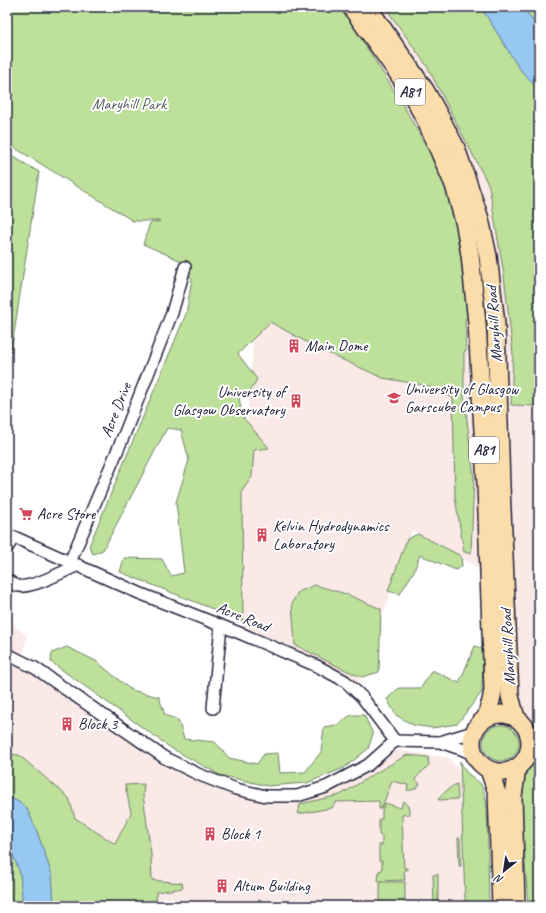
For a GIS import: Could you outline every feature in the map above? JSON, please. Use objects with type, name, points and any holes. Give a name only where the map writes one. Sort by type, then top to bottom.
[{"type":"main road","name":"Maryhill Road","points":[[351,7],[397,72],[426,120],[454,185],[465,225],[477,323],[486,484],[493,690],[492,701],[486,717]]},
{"type":"main road","name":"Maryhill Road","points":[[368,7],[425,90],[456,148],[480,219],[488,256],[496,324],[510,696],[516,718]]},
{"type":"main road","points":[[486,717],[496,714],[507,714],[516,718]]},
{"type":"main road","name":"A81","points":[[473,732],[476,726],[486,717]]},
{"type":"main road","name":"A81","points":[[516,718],[523,723],[530,737],[529,752],[522,764],[517,768],[513,796],[516,906]]},
{"type":"main road","points":[[473,732],[471,747],[477,761],[482,766],[499,773],[508,772],[517,768]]},
{"type":"main road","points":[[489,770],[497,793],[501,906]]},
{"type":"street","name":"Acre Drive","points":[[74,563],[169,320],[184,267]]},
{"type":"street","name":"Acre Road","points":[[7,548],[14,537],[139,593],[317,666],[345,681],[362,697],[395,741]]},
{"type":"street","points":[[7,580],[18,586],[25,586],[39,582],[74,563]]},
{"type":"street","points":[[213,708],[221,626]]},
{"type":"street","points":[[7,654],[35,668],[165,758],[236,789],[266,796],[297,796],[326,787],[368,765],[395,741],[440,742],[473,754]]},
{"type":"street","points":[[440,742],[473,732]]},
{"type":"shaded area","name":"University of Glasgow Garscube Campus","points":[[321,7],[524,7],[539,31],[539,906],[526,776],[489,574],[412,530],[356,692],[345,681],[242,634],[242,491],[256,305]]},
{"type":"shaded area","points":[[7,620],[27,636],[21,659],[199,774],[273,799],[331,786],[397,750],[449,758],[480,796],[481,906],[104,906],[7,780]]},
{"type":"green space","name":"Maryhill Park","points":[[7,7],[341,7],[400,100],[437,165],[461,233],[468,319],[465,319],[466,351],[464,352],[464,396],[474,477],[471,553],[464,552],[455,497],[453,398],[428,386],[383,378],[321,350],[270,322],[238,354],[257,379],[249,393],[239,397],[242,416],[269,448],[254,450],[252,477],[242,491],[243,621],[120,572],[124,558],[162,559],[171,576],[184,573],[176,502],[189,460],[181,430],[167,428],[103,550],[93,554],[89,546],[186,314],[192,279],[179,260],[143,244],[150,223],[160,221],[133,221],[7,143]]},
{"type":"green space","points":[[385,7],[481,7],[519,68],[539,90],[539,405],[511,405],[513,354],[504,275],[489,186],[427,66]]},
{"type":"green space","points":[[524,7],[539,7],[539,31]]},
{"type":"green space","points":[[7,153],[39,172],[7,378]]},
{"type":"green space","points":[[418,534],[461,556],[462,566],[456,570],[420,555],[414,571],[400,594],[388,591],[407,539]]},
{"type":"green space","points":[[315,585],[346,594],[381,609],[379,672],[362,677],[295,645],[292,603],[298,592]]},
{"type":"green space","points":[[475,646],[483,649],[482,692],[457,724],[432,728],[413,725],[396,715],[387,699],[399,688],[421,688],[432,670],[459,683]]},
{"type":"green space","points":[[67,647],[96,661],[131,690],[159,697],[165,715],[178,720],[184,739],[215,742],[229,758],[257,764],[264,754],[278,753],[280,773],[305,772],[321,752],[324,727],[337,725],[351,715],[364,715],[373,734],[368,749],[344,768],[307,783],[268,786],[220,775],[171,748],[51,662],[52,653]]},
{"type":"green space","points":[[505,725],[514,730],[518,736],[518,750],[514,756],[505,761],[497,761],[488,756],[484,750],[483,739],[488,730],[494,726]]},
{"type":"green space","points":[[7,754],[19,755],[69,798],[75,818],[115,844],[131,813],[125,785],[144,784],[143,794],[151,854],[152,880],[182,883],[183,888],[156,892],[157,906],[54,906],[52,875],[36,829],[26,807],[7,795]]},
{"type":"green space","points":[[407,755],[428,757],[429,765],[415,779],[420,784],[414,789],[407,790],[408,785],[392,781],[381,809],[379,809],[379,801],[336,802],[332,808],[298,814],[300,804],[340,795]]},
{"type":"green space","points":[[539,758],[539,906],[528,906],[522,820],[522,785],[527,770]]},
{"type":"green space","points":[[460,761],[466,772],[481,784],[485,795],[487,806],[489,906],[469,906],[465,900]]},
{"type":"green space","points":[[457,784],[458,799],[438,800],[447,790]]},
{"type":"green space","points":[[403,801],[408,806],[410,814],[402,815],[404,868],[407,868],[407,870],[404,870],[405,880],[378,881],[379,871],[382,870],[382,861],[379,861],[379,845],[382,845],[382,836],[379,835],[379,819],[382,819],[382,810],[385,803],[401,808]]},
{"type":"green space","points":[[458,838],[460,838],[461,866],[459,866]]},
{"type":"green space","points":[[7,844],[20,873],[23,906],[7,906]]},
{"type":"green space","points":[[438,874],[438,906],[434,906],[433,875]]},
{"type":"green space","points":[[380,882],[405,882],[405,906],[380,906]]},
{"type":"water","points":[[481,7],[524,7],[539,31],[539,90],[519,68]]},
{"type":"water","points":[[7,795],[26,807],[36,829],[52,875],[54,906],[23,906],[20,873],[7,844]]},
{"type":"place","name":"Main Dome","points":[[294,346]]},
{"type":"place","name":"University of Glasgow Garscube Campus","points":[[394,398]]},
{"type":"place","name":"University of Glasgow Observatory","points":[[296,401]]},
{"type":"place","name":"Acre Store","points":[[26,514]]},
{"type":"place","name":"Kelvin Hydrodynamics Laboratory","points":[[262,535]]},
{"type":"place","name":"Block 3","points":[[67,724]]},
{"type":"place","name":"Block 1","points":[[210,834]]},
{"type":"place","name":"Altum Building","points":[[222,886]]}]
